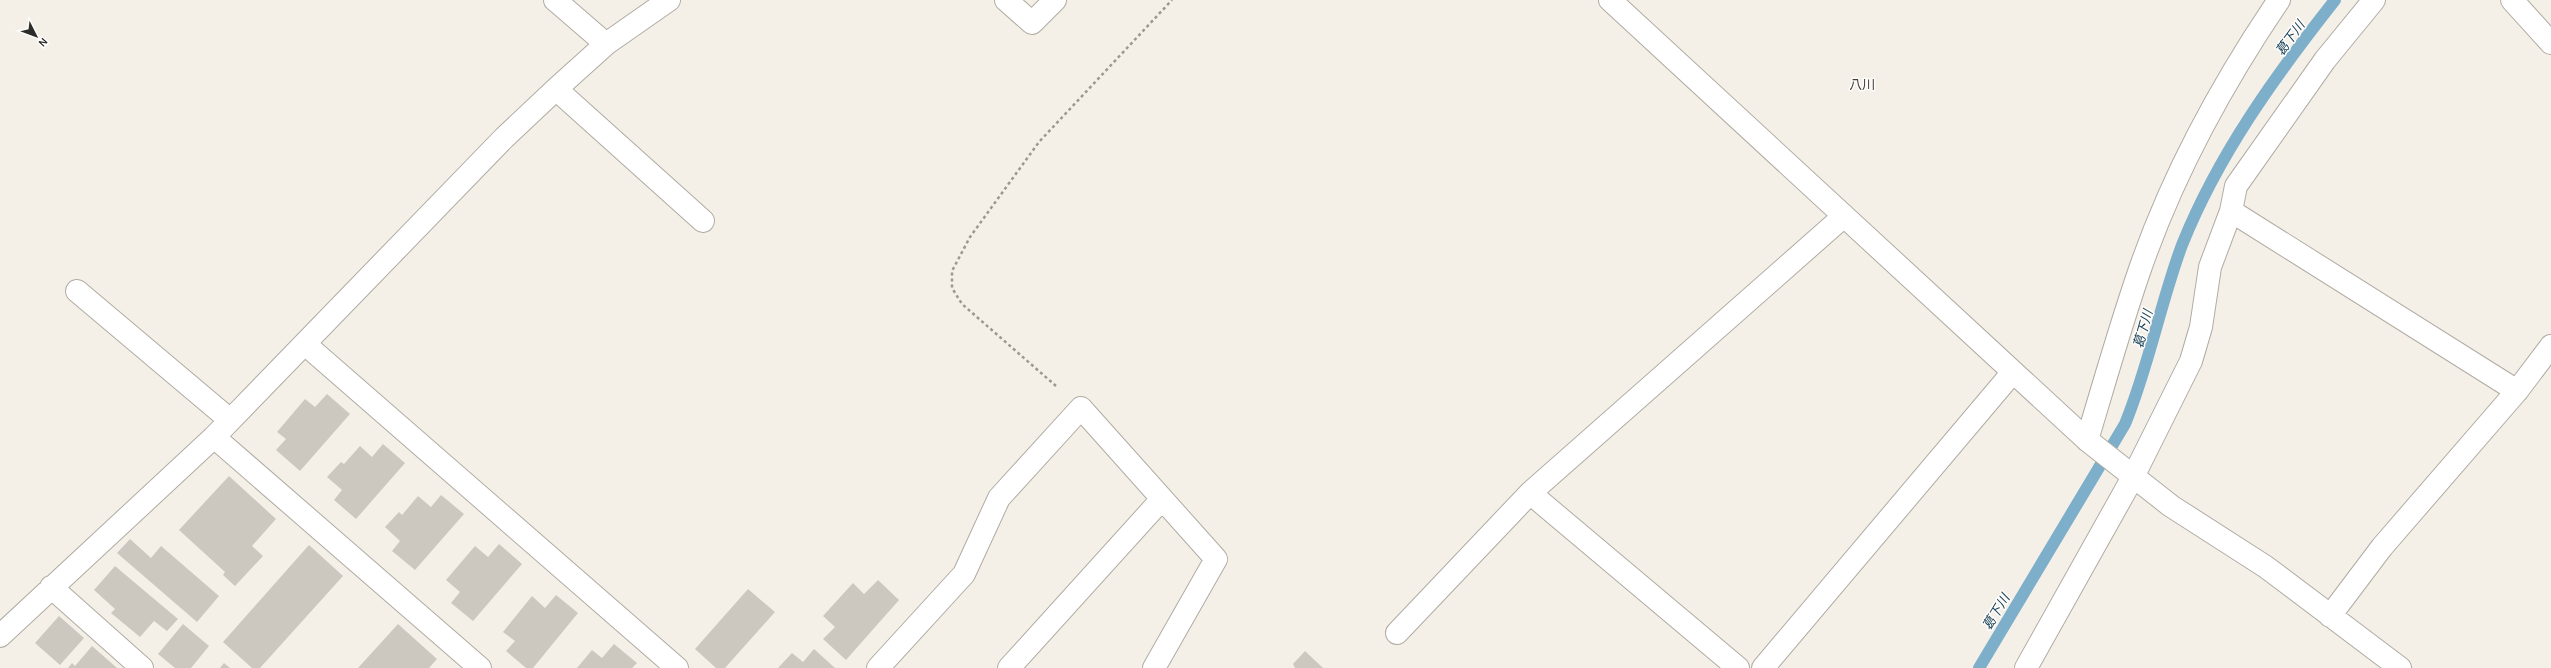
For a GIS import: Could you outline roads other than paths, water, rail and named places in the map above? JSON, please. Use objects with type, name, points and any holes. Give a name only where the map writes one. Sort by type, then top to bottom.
[{"type":"street","points":[[555,0],[606,44]]},
{"type":"street","points":[[0,636],[214,437],[504,138],[606,44],[669,0]]},
{"type":"street","points":[[1006,0],[1032,23],[1055,0]]},
{"type":"street","points":[[1610,0],[2087,440],[2171,506],[2266,567],[2400,668]]},
{"type":"street","points":[[2087,440],[2139,272],[2168,198],[2205,123],[2251,41],[2278,0]]},
{"type":"street","points":[[2026,668],[2133,477],[2191,361],[2201,327],[2210,267],[2231,211],[2236,186],[2325,60],[2374,0]]},
{"type":"street","points":[[2512,0],[2551,43]]},
{"type":"street","points":[[556,89],[703,221]]},
{"type":"street","points":[[2231,211],[2517,391]]},
{"type":"street","points":[[1397,633],[1530,493],[1844,216]]},
{"type":"street","points":[[77,291],[230,420]]},
{"type":"street","points":[[305,344],[677,668]]},
{"type":"street","points":[[2330,616],[2399,527],[2517,391],[2551,346]]},
{"type":"street","points":[[1764,668],[2013,372]]},
{"type":"street","points":[[878,668],[964,574],[999,498],[1081,408],[1216,559],[1154,668]]},
{"type":"street","points":[[214,437],[480,668]]},
{"type":"street","points":[[1530,493],[1738,668]]},
{"type":"street","points":[[1009,668],[1162,499]]},
{"type":"street","points":[[51,588],[142,668]]},
{"type":"waterway","name":"葛下川","points":[[1979,668],[2125,424],[2141,380],[2174,267],[2196,212],[2213,179],[2230,148],[2270,87],[2335,0]]},
{"type":"district","name":"八川","points":[[1862,84]]}]
